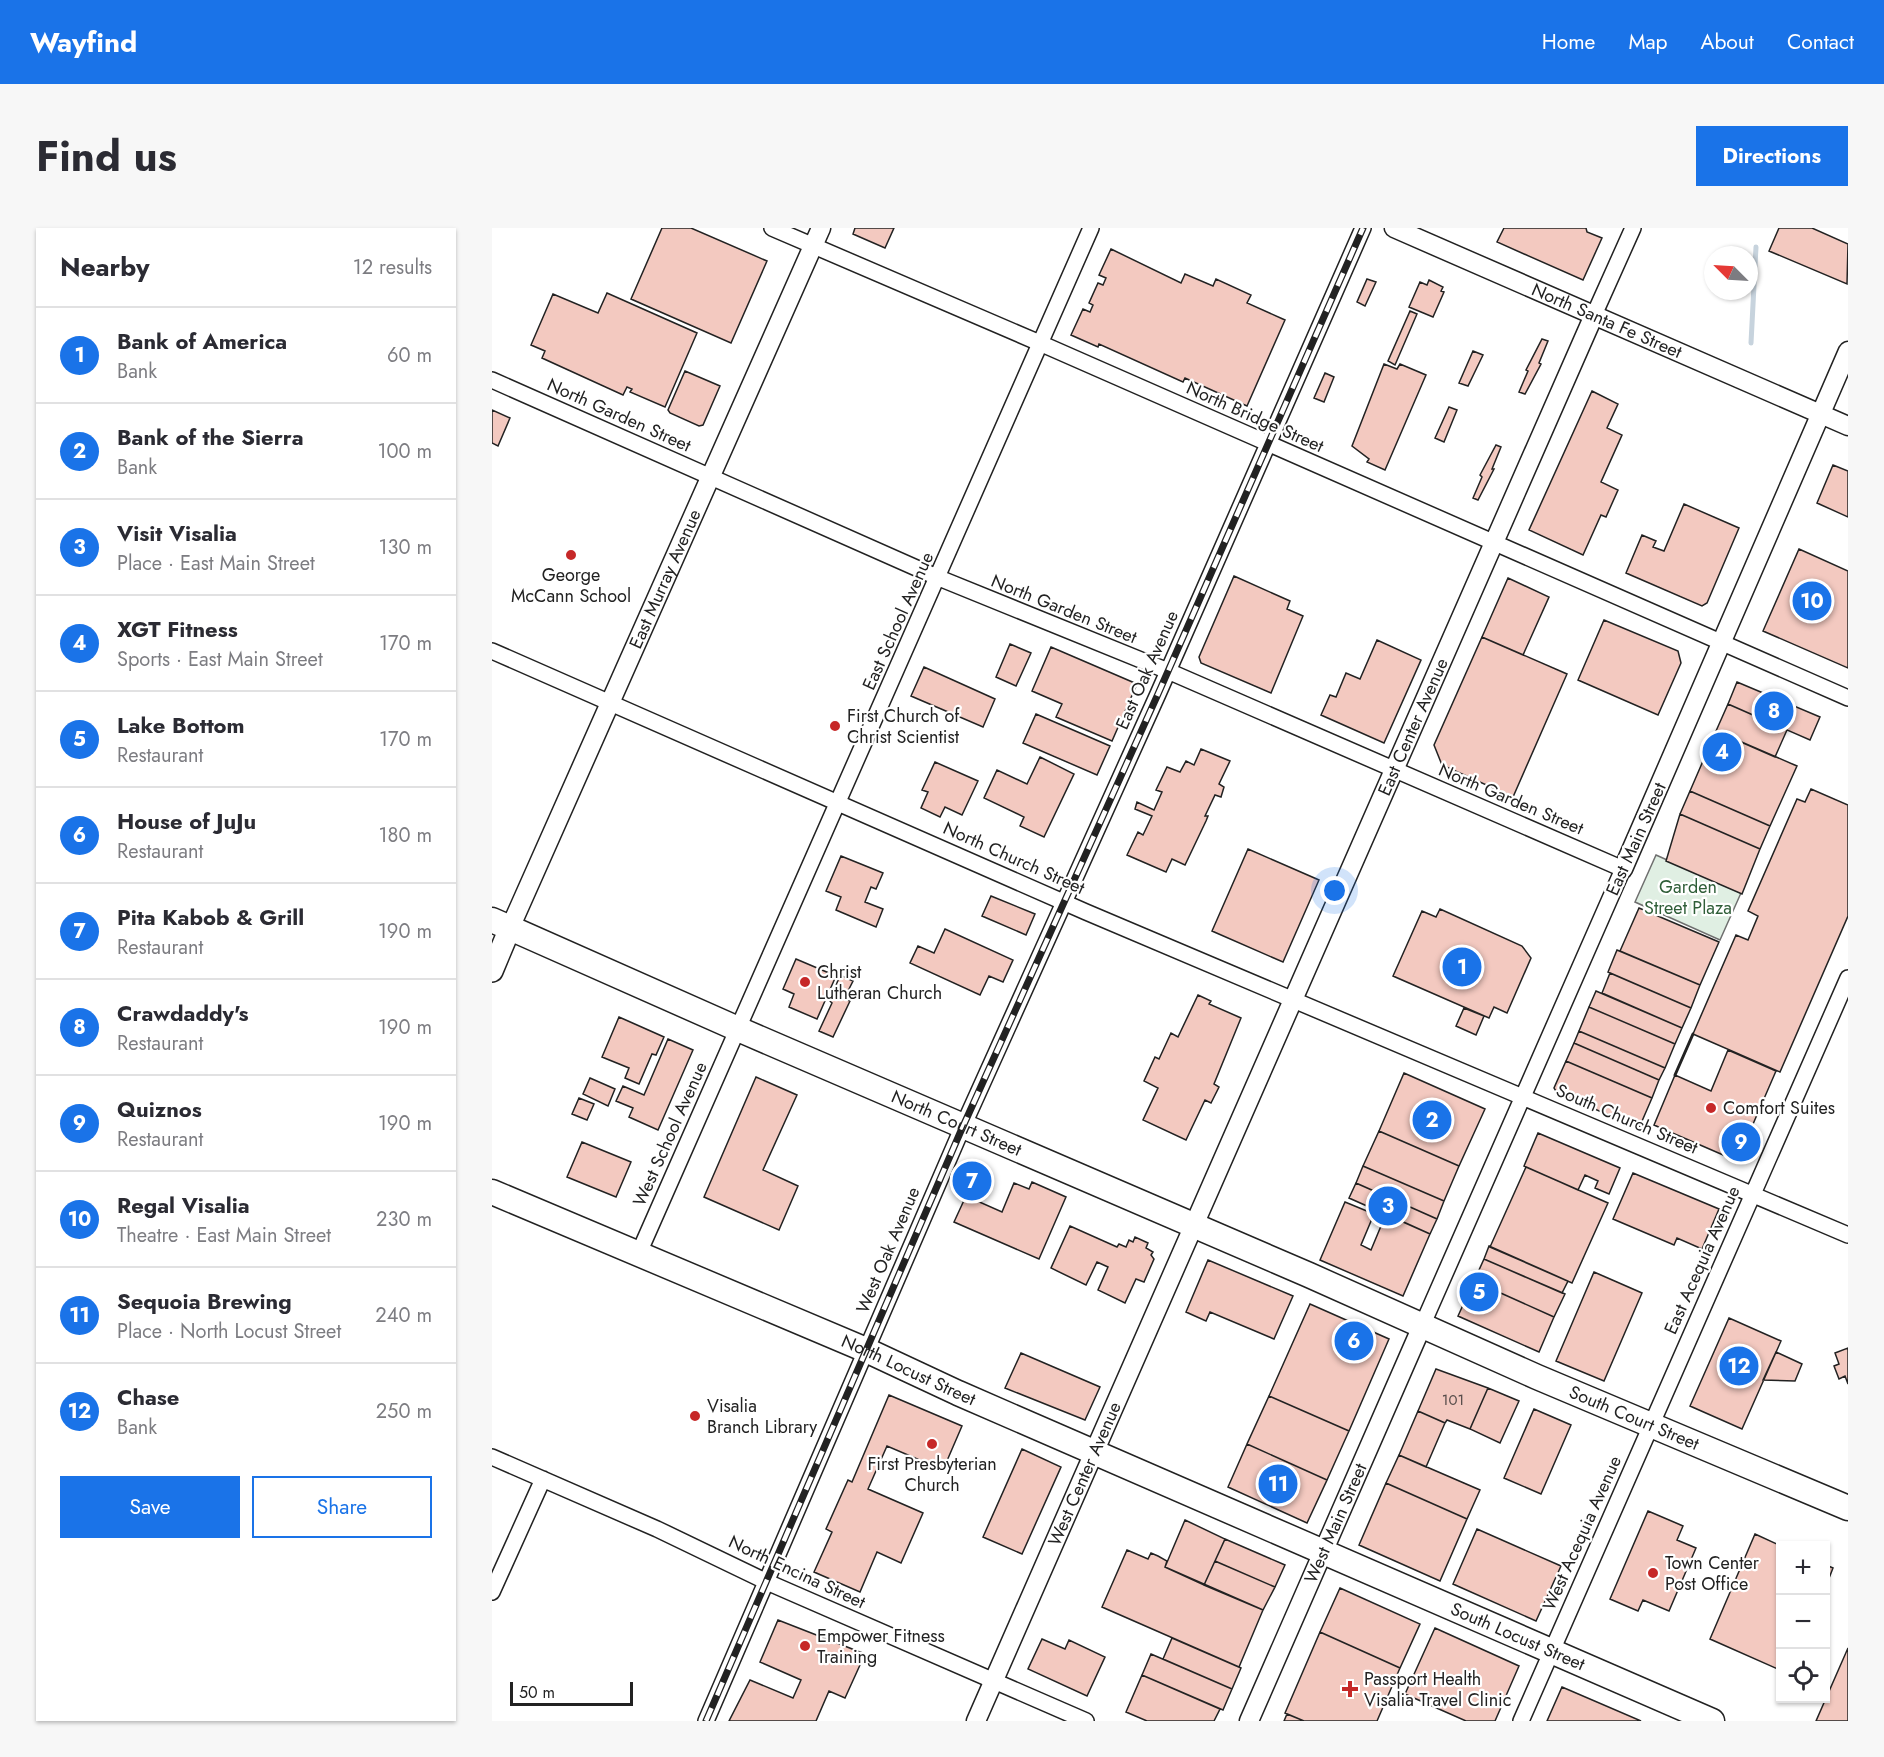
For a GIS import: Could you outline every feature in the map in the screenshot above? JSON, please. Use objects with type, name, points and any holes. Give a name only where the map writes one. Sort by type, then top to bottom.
[{"type":"main road","points":[[492,971],[501,924]]},
{"type":"main road","name":"North Court Street","points":[[501,924],[1422,1326]]},
{"type":"main road","name":"North Locust Street","points":[[492,1192],[866,1350],[1322,1552]]},
{"type":"main road","name":"South Court Street","points":[[1422,1326],[1650,1426],[1848,1508]]},
{"type":"main road","name":"South Locust Street","points":[[1322,1552],[1712,1721]]},
{"type":"street","name":"North Bridge Street","points":[[772,228],[1848,698]]},
{"type":"street","name":"East Murray Avenue","points":[[501,924],[610,704],[821,228]]},
{"type":"street","name":"East School Avenue","points":[[738,1029],[837,801],[939,578],[1091,228]]},
{"type":"street","name":"East Oak Avenue","points":[[963,1126],[1168,671],[1363,228]]},
{"type":"street","name":"North Santa Fe Street","points":[[1394,228],[1848,426]]},
{"type":"street","name":"East Center Avenue","points":[[1194,1225],[1492,541],[1633,228]]},
{"type":"street","name":"East Main Street","points":[[1422,1326],[1848,351]]},
{"type":"street","name":"North Garden Street","points":[[492,381],[939,578],[1168,671],[1623,869]]},
{"type":"street","name":"North Church Street","points":[[492,651],[1063,902],[1523,1096]]},
{"type":"street","name":"East Acequia Avenue","points":[[1650,1426],[1848,978]]},
{"type":"street","name":"West School Avenue","points":[[638,1255],[738,1029]]},
{"type":"street","name":"South Church Street","points":[[1523,1096],[1848,1235]]},
{"type":"street","name":"West Oak Avenue","points":[[706,1721],[963,1126]]},
{"type":"street","name":"West Center Avenue","points":[[976,1721],[1194,1225]]},
{"type":"street","name":"West Main Street","points":[[1249,1721],[1422,1326]]},
{"type":"street","name":"West Acequia Avenue","points":[[1521,1721],[1650,1426]]},
{"type":"street","name":"North Encina Street","points":[[492,1457],[767,1582],[1086,1721]]},
{"type":"street","points":[[492,1592],[543,1479]]},
{"type":"green space","name":"Garden Street Plaza","points":[[1656,855],[1741,893],[1720,940],[1635,902]]},
{"type":"building","points":[[662,228],[691,228],[767,261],[731,343],[631,299]]},
{"type":"building","points":[[855,228],[894,228],[885,248],[853,234]]},
{"type":"building","points":[[1504,228],[1586,228],[1587,232],[1602,238],[1583,280],[1497,242]]},
{"type":"building","points":[[1779,228],[1812,228],[1848,244],[1847,284],[1769,251]]},
{"type":"building","points":[[1111,249],[1181,283],[1185,274],[1213,286],[1216,279],[1251,295],[1247,303],[1285,320],[1247,406],[1185,378],[1183,382],[1099,344],[1098,347],[1071,335],[1083,309],[1090,312],[1093,305],[1089,303],[1098,283],[1103,285],[1106,278],[1099,275]]},
{"type":"building","points":[[1367,279],[1376,282],[1365,306],[1357,302]]},
{"type":"building","points":[[1429,280],[1443,287],[1441,291],[1444,292],[1433,317],[1409,307],[1420,282],[1427,285]]},
{"type":"building","points":[[607,293],[697,333],[665,407],[630,392],[632,389],[627,387],[623,395],[542,358],[545,351],[531,345],[553,294],[598,313]]},
{"type":"building","points":[[1410,311],[1417,314],[1395,365],[1388,361]]},
{"type":"building","points":[[1542,339],[1548,341],[1539,363],[1541,364],[1525,394],[1519,392],[1528,371],[1526,370]]},
{"type":"building","points":[[1473,351],[1483,355],[1468,386],[1459,383]]},
{"type":"building","points":[[1384,364],[1397,369],[1400,364],[1426,375],[1385,470],[1367,462],[1369,459],[1352,446]]},
{"type":"building","points":[[685,371],[720,386],[703,425],[699,426],[668,410]]},
{"type":"building","points":[[1325,373],[1334,377],[1324,402],[1314,398]]},
{"type":"building","points":[[1592,391],[1618,404],[1607,428],[1622,435],[1601,482],[1618,490],[1606,517],[1601,515],[1583,555],[1529,530]]},
{"type":"building","points":[[1449,407],[1457,410],[1444,442],[1435,438]]},
{"type":"building","points":[[492,410],[510,418],[498,446],[492,443]]},
{"type":"building","points":[[1496,445],[1501,447],[1492,469],[1494,469],[1478,500],[1473,498],[1482,477],[1480,475]]},
{"type":"building","points":[[1833,465],[1848,471],[1848,517],[1817,503]]},
{"type":"building","points":[[1684,504],[1739,528],[1707,603],[1702,606],[1626,573],[1642,535],[1656,541],[1653,547],[1664,551]]},
{"type":"building","points":[[1799,549],[1848,571],[1848,668],[1763,631]]},
{"type":"building","points":[[1234,576],[1290,601],[1287,609],[1303,616],[1271,693],[1201,663],[1199,657]]},
{"type":"building","points":[[1508,578],[1549,597],[1523,655],[1482,637]]},
{"type":"building","points":[[1604,620],[1678,651],[1681,663],[1658,715],[1578,680]]},
{"type":"building","points":[[1482,637],[1567,674],[1513,797],[1442,765],[1434,745]]},
{"type":"building","points":[[1377,640],[1421,660],[1384,743],[1321,715],[1330,695],[1336,697],[1346,673],[1360,679]]},
{"type":"building","points":[[1010,644],[1031,653],[1016,686],[996,677]]},
{"type":"building","points":[[1051,647],[1137,684],[1112,741],[1056,717],[1062,704],[1032,691]]},
{"type":"building","points":[[924,667],[995,699],[983,727],[911,696]]},
{"type":"building","points":[[1737,682],[1820,717],[1810,740],[1728,704]]},
{"type":"building","points":[[1728,704],[1787,730],[1775,757],[1716,731]]},
{"type":"building","points":[[1036,714],[1110,746],[1097,775],[1023,743]]},
{"type":"building","points":[[1716,731],[1797,766],[1770,826],[1690,791]]},
{"type":"building","points":[[1201,749],[1230,761],[1219,784],[1224,787],[1221,797],[1215,795],[1205,816],[1208,816],[1206,821],[1185,865],[1172,859],[1166,872],[1127,855],[1138,832],[1143,835],[1152,816],[1135,809],[1137,802],[1154,810],[1162,792],[1156,790],[1167,767],[1180,772],[1186,761],[1194,765]]},
{"type":"building","points":[[1040,757],[1074,774],[1044,837],[1020,826],[1024,817],[984,798],[997,770],[1027,784]]},
{"type":"building","points":[[935,762],[978,781],[962,815],[945,807],[940,817],[921,808],[928,792],[922,790]]},
{"type":"building","points":[[1811,789],[1848,805],[1848,916],[1780,1072],[1693,1034],[1736,935],[1748,940],[1758,916],[1748,911],[1797,799],[1805,802]]},
{"type":"building","points":[[1690,791],[1770,826],[1760,849],[1680,814]]},
{"type":"building","points":[[1680,814],[1760,849],[1742,894],[1666,861]]},
{"type":"building","points":[[1248,849],[1319,880],[1283,962],[1212,931]]},
{"type":"building","points":[[841,856],[883,873],[876,889],[871,887],[865,902],[883,909],[876,927],[836,910],[841,897],[826,891]]},
{"type":"building","points":[[991,896],[1035,914],[1026,935],[982,916]]},
{"type":"building","points":[[1639,908],[1719,942],[1700,985],[1620,951]]},
{"type":"building","points":[[1440,909],[1522,946],[1531,958],[1507,1013],[1494,1007],[1489,1018],[1393,976],[1422,911],[1436,917]]},
{"type":"building","points":[[945,929],[1013,960],[1003,982],[989,976],[980,995],[910,963],[918,946],[934,953]]},
{"type":"building","points":[[1617,950],[1700,985],[1691,1008],[1608,972]]},
{"type":"building","points":[[796,959],[836,976],[817,1019],[789,1007],[794,994],[783,989]]},
{"type":"building","points":[[1610,973],[1691,1008],[1682,1028],[1602,993]]},
{"type":"building","points":[[840,975],[853,981],[848,991],[851,992],[847,1000],[850,1001],[833,1037],[819,1031],[832,1003],[830,1001]]},
{"type":"building","points":[[1596,991],[1682,1028],[1675,1044],[1589,1007]]},
{"type":"building","points":[[1198,995],[1211,1001],[1209,1004],[1241,1018],[1214,1084],[1219,1087],[1211,1103],[1205,1100],[1186,1140],[1143,1120],[1158,1088],[1144,1081],[1155,1057],[1159,1059],[1171,1033],[1178,1037]]},
{"type":"building","points":[[1589,1007],[1675,1044],[1665,1068],[1579,1031]]},
{"type":"building","points":[[1464,1008],[1484,1016],[1476,1035],[1456,1026]]},
{"type":"building","points":[[619,1017],[664,1037],[656,1055],[652,1054],[639,1084],[625,1078],[629,1068],[602,1057]]},
{"type":"building","points":[[1579,1031],[1665,1068],[1659,1080],[1574,1043]]},
{"type":"building","points":[[668,1039],[693,1050],[658,1130],[629,1117],[633,1108],[616,1101],[623,1086],[644,1095]]},
{"type":"building","points":[[1574,1043],[1659,1080],[1652,1098],[1566,1061]]},
{"type":"building","name":"Comfort Suites","points":[[1728,1050],[1776,1071],[1737,1161],[1654,1125],[1675,1075],[1711,1091]]},
{"type":"building","points":[[1566,1061],[1652,1098],[1639,1128],[1557,1093],[1554,1088]]},
{"type":"building","points":[[1404,1073],[1485,1109],[1459,1166],[1379,1131]]},
{"type":"building","points":[[756,1077],[797,1095],[763,1170],[798,1186],[779,1230],[704,1197]]},
{"type":"building","points":[[590,1078],[615,1089],[608,1106],[583,1094]]},
{"type":"building","points":[[579,1098],[594,1104],[587,1120],[572,1114]]},
{"type":"building","points":[[1379,1131],[1459,1166],[1444,1201],[1363,1166]]},
{"type":"building","points":[[1538,1133],[1620,1168],[1609,1194],[1595,1188],[1598,1181],[1585,1175],[1578,1190],[1524,1166]]},
{"type":"building","points":[[582,1142],[631,1162],[616,1197],[567,1177]]},
{"type":"building","points":[[1363,1166],[1444,1201],[1437,1219],[1356,1183]]},
{"type":"building","points":[[1526,1167],[1608,1203],[1572,1283],[1490,1247]]},
{"type":"building","points":[[1633,1173],[1719,1209],[1702,1249],[1677,1238],[1674,1245],[1613,1219]]},
{"type":"building","points":[[1032,1182],[1066,1197],[1039,1259],[954,1222],[966,1196],[1002,1212],[1014,1183],[1029,1189]]},
{"type":"building","points":[[1356,1183],[1437,1219],[1430,1234],[1349,1198]]},
{"type":"building","points":[[1345,1202],[1374,1214],[1361,1245],[1371,1250],[1386,1214],[1430,1234],[1403,1296],[1320,1260]]},
{"type":"building","points":[[1070,1226],[1117,1247],[1119,1244],[1126,1247],[1129,1240],[1133,1242],[1135,1237],[1148,1243],[1146,1248],[1153,1252],[1151,1255],[1154,1259],[1144,1282],[1136,1279],[1125,1303],[1098,1290],[1108,1267],[1097,1262],[1086,1285],[1051,1268]]},
{"type":"building","points":[[1489,1246],[1568,1281],[1562,1293],[1484,1259]]},
{"type":"building","points":[[1484,1259],[1565,1294],[1554,1317],[1474,1281]]},
{"type":"building","points":[[1208,1260],[1293,1296],[1274,1339],[1210,1312],[1206,1321],[1186,1312]]},
{"type":"building","points":[[1594,1272],[1642,1293],[1604,1381],[1556,1361]]},
{"type":"building","points":[[1474,1281],[1554,1317],[1539,1352],[1458,1316]]},
{"type":"building","points":[[1310,1304],[1389,1339],[1349,1431],[1269,1396]]},
{"type":"building","points":[[1729,1318],[1781,1341],[1742,1429],[1690,1406]]},
{"type":"building","points":[[1848,1348],[1848,1384],[1845,1376],[1839,1379],[1834,1366],[1839,1364],[1835,1353]]},
{"type":"building","points":[[1776,1352],[1802,1364],[1795,1381],[1763,1380]]},
{"type":"building","points":[[1021,1353],[1100,1387],[1085,1420],[1005,1388]]},
{"type":"building","points":[[1436,1369],[1488,1388],[1470,1429],[1447,1420],[1445,1423],[1418,1411]]},
{"type":"building","points":[[1488,1388],[1519,1401],[1500,1443],[1470,1429]]},
{"type":"building","points":[[889,1395],[962,1426],[943,1470],[887,1446],[868,1489],[923,1513],[901,1563],[877,1552],[860,1592],[814,1572],[832,1532],[826,1529],[848,1480],[852,1482]]},
{"type":"building","points":[[1269,1396],[1349,1431],[1327,1480],[1247,1444]]},
{"type":"building","points":[[1534,1409],[1571,1425],[1541,1494],[1504,1478]]},
{"type":"building","points":[[1418,1411],[1445,1423],[1426,1467],[1399,1455]]},
{"type":"building","points":[[1247,1444],[1327,1480],[1307,1523],[1228,1487]]},
{"type":"building","points":[[1022,1449],[1061,1467],[1022,1554],[983,1537]]},
{"type":"building","points":[[1399,1455],[1480,1490],[1467,1519],[1386,1483]]},
{"type":"building","points":[[1386,1483],[1467,1519],[1440,1581],[1359,1545]]},
{"type":"building","name":"Town Center Post Office","points":[[1648,1511],[1683,1526],[1677,1540],[1696,1548],[1669,1611],[1643,1600],[1638,1611],[1610,1599]]},
{"type":"building","points":[[1185,1520],[1225,1539],[1204,1585],[1165,1567]]},
{"type":"building","points":[[1477,1529],[1561,1566],[1536,1621],[1453,1584]]},
{"type":"building","points":[[1755,1534],[1776,1544],[1776,1668],[1710,1639]]},
{"type":"building","points":[[1225,1539],[1285,1565],[1275,1587],[1215,1561]]},
{"type":"building","points":[[1127,1550],[1148,1559],[1151,1553],[1158,1556],[1167,1561],[1165,1567],[1263,1610],[1239,1667],[1102,1607]]},
{"type":"building","points":[[1215,1561],[1275,1587],[1263,1610],[1204,1585]]},
{"type":"building","points":[[1340,1588],[1420,1624],[1400,1668],[1320,1632]]},
{"type":"building","points":[[778,1620],[865,1654],[845,1698],[829,1691],[816,1721],[729,1721],[750,1680],[793,1698],[801,1680],[760,1662]]},
{"type":"building","points":[[1435,1628],[1519,1666],[1495,1721],[1466,1721],[1405,1694]]},
{"type":"building","points":[[1320,1632],[1400,1668],[1377,1721],[1304,1721],[1285,1713]]},
{"type":"building","points":[[1172,1638],[1241,1668],[1232,1689],[1163,1659]]},
{"type":"building","points":[[1042,1639],[1065,1649],[1069,1640],[1105,1657],[1087,1696],[1028,1669]]},
{"type":"building","points":[[1848,1648],[1848,1721],[1816,1721],[1824,1703],[1830,1703],[1830,1689]]},
{"type":"building","points":[[1151,1654],[1232,1689],[1223,1710],[1142,1675]]},
{"type":"building","points":[[1142,1675],[1220,1709],[1214,1721],[1147,1721],[1126,1712]]},
{"type":"building","points":[[1562,1687],[1641,1721],[1547,1721]]},
{"type":"building","points":[[1287,1714],[1304,1721],[1284,1721]]},
{"type":"waterway","points":[[1751,343],[1753,300]]},
{"type":"railway","points":[[706,1721],[960,1133],[1158,694],[1363,228]]},
{"type":"wall","points":[[1675,1075],[1693,1034]]},
{"type":"place","name":"George McCann School","points":[[571,555]]},
{"type":"place","name":"Regal Visalia","points":[[1812,601]]},
{"type":"place","name":"Crawdaddy's","points":[[1774,711]]},
{"type":"place","name":"First Church of Christ Scientist","points":[[835,726]]},
{"type":"place","name":"XGT Fitness","points":[[1722,752]]},
{"type":"place","name":"Bank of America","points":[[1462,967]]},
{"type":"place","name":"Christ Lutheran Church","points":[[805,982]]},
{"type":"place","name":"Comfort Suites","points":[[1711,1108]]},
{"type":"place","name":"Bank of the Sierra","points":[[1432,1120]]},
{"type":"place","name":"Quiznos","points":[[1741,1142]]},
{"type":"place","name":"Pita Kabob & Grill","points":[[972,1181]]},
{"type":"place","name":"Visit Visalia","points":[[1388,1206]]},
{"type":"place","name":"Lake Bottom","points":[[1479,1292]]},
{"type":"place","name":"House of JuJu","points":[[1354,1341]]},
{"type":"place","name":"Chase","points":[[1739,1366]]},
{"type":"place","name":"Visalia Branch Library","points":[[695,1416]]},
{"type":"place","name":"First Presbyterian Church","points":[[932,1444]]},
{"type":"place","name":"Sequoia Brewing","points":[[1278,1484]]},
{"type":"place","name":"Town Center Post Office","points":[[1653,1573]]},
{"type":"place","name":"Empower Fitness Training","points":[[805,1646]]},
{"type":"place","name":"Passport Health Visalia Travel Clinic","points":[[1350,1689]]}]
